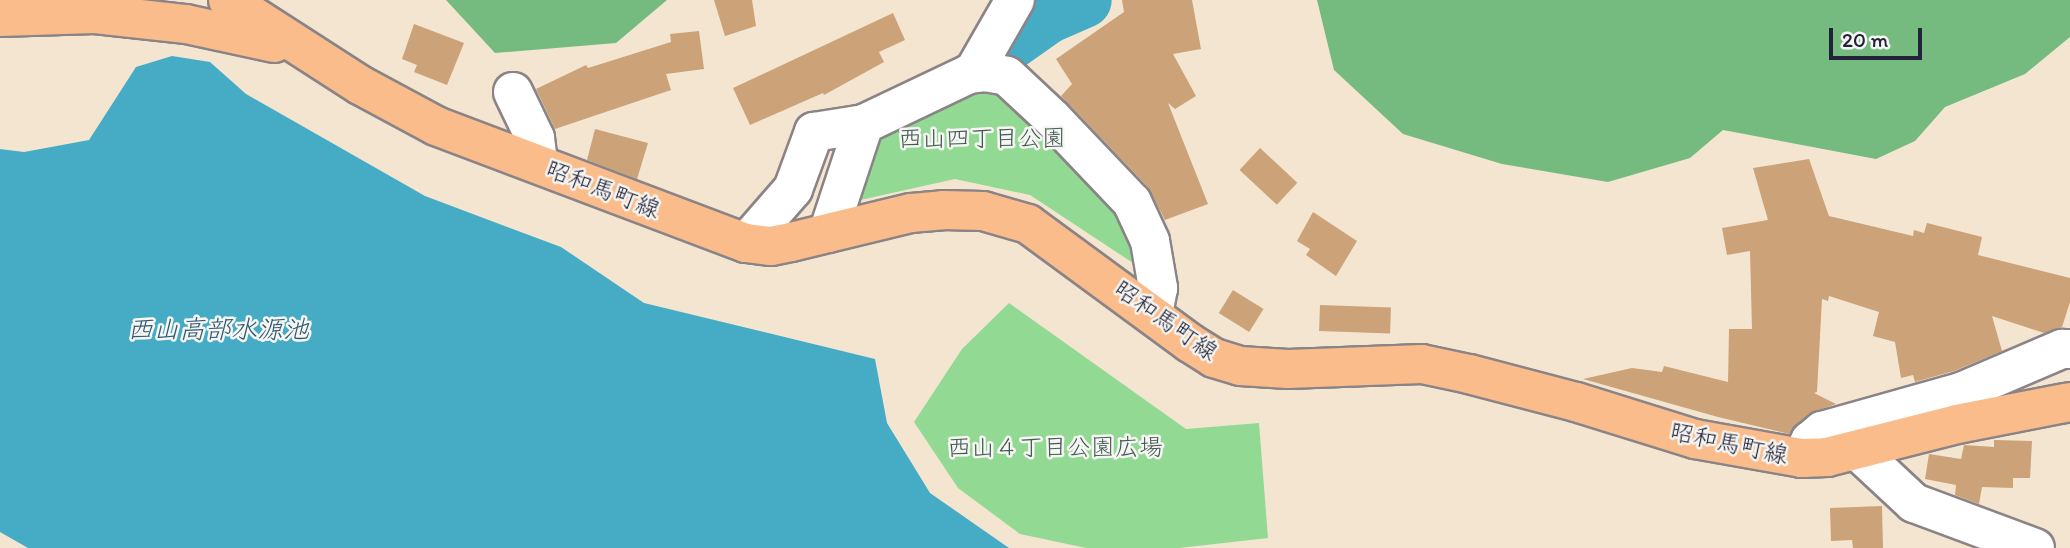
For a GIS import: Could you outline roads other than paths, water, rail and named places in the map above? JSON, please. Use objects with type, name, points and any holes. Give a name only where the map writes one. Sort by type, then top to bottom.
[{"type":"main road","name":"昭和馬町線","points":[[228,0],[360,85],[436,126],[746,243],[771,246],[911,213],[983,211],[1028,223],[1214,358],[1240,366],[1288,369],[1382,363],[1422,365],[1469,374],[1576,402],[1695,439],[1768,455],[1802,458],[1827,457],[1957,424],[2070,402]]},
{"type":"main road","name":"昭和馬町線","points":[[0,17],[96,7],[236,32],[307,51]]},
{"type":"street","points":[[973,74],[1015,0]]},
{"type":"street","points":[[746,243],[793,190],[814,132],[864,124],[973,74],[985,72],[1007,76],[1052,118],[1132,202],[1150,241],[1158,288],[1153,313]]},
{"type":"street","points":[[513,92],[535,138],[538,164]]},
{"type":"street","points":[[828,233],[864,124]]},
{"type":"street","points":[[1802,458],[1810,441],[1822,431],[1961,392],[2062,349],[2070,349]]},
{"type":"street","points":[[1856,449],[1914,503],[2035,548]]},
{"type":"water","name":"西山高部水源池","points":[[172,56],[210,62],[246,94],[425,196],[561,247],[644,303],[875,359],[887,423],[930,493],[1009,548],[28,548],[0,532],[0,149],[24,152],[89,140],[136,67]]},
{"type":"waterway","points":[[996,52],[1047,16],[1084,0]]},
{"type":"park label","name":"西山四丁目公園","points":[[982,138]]},
{"type":"park label","name":"西山４丁目公園広場","points":[[1055,447]]}]
